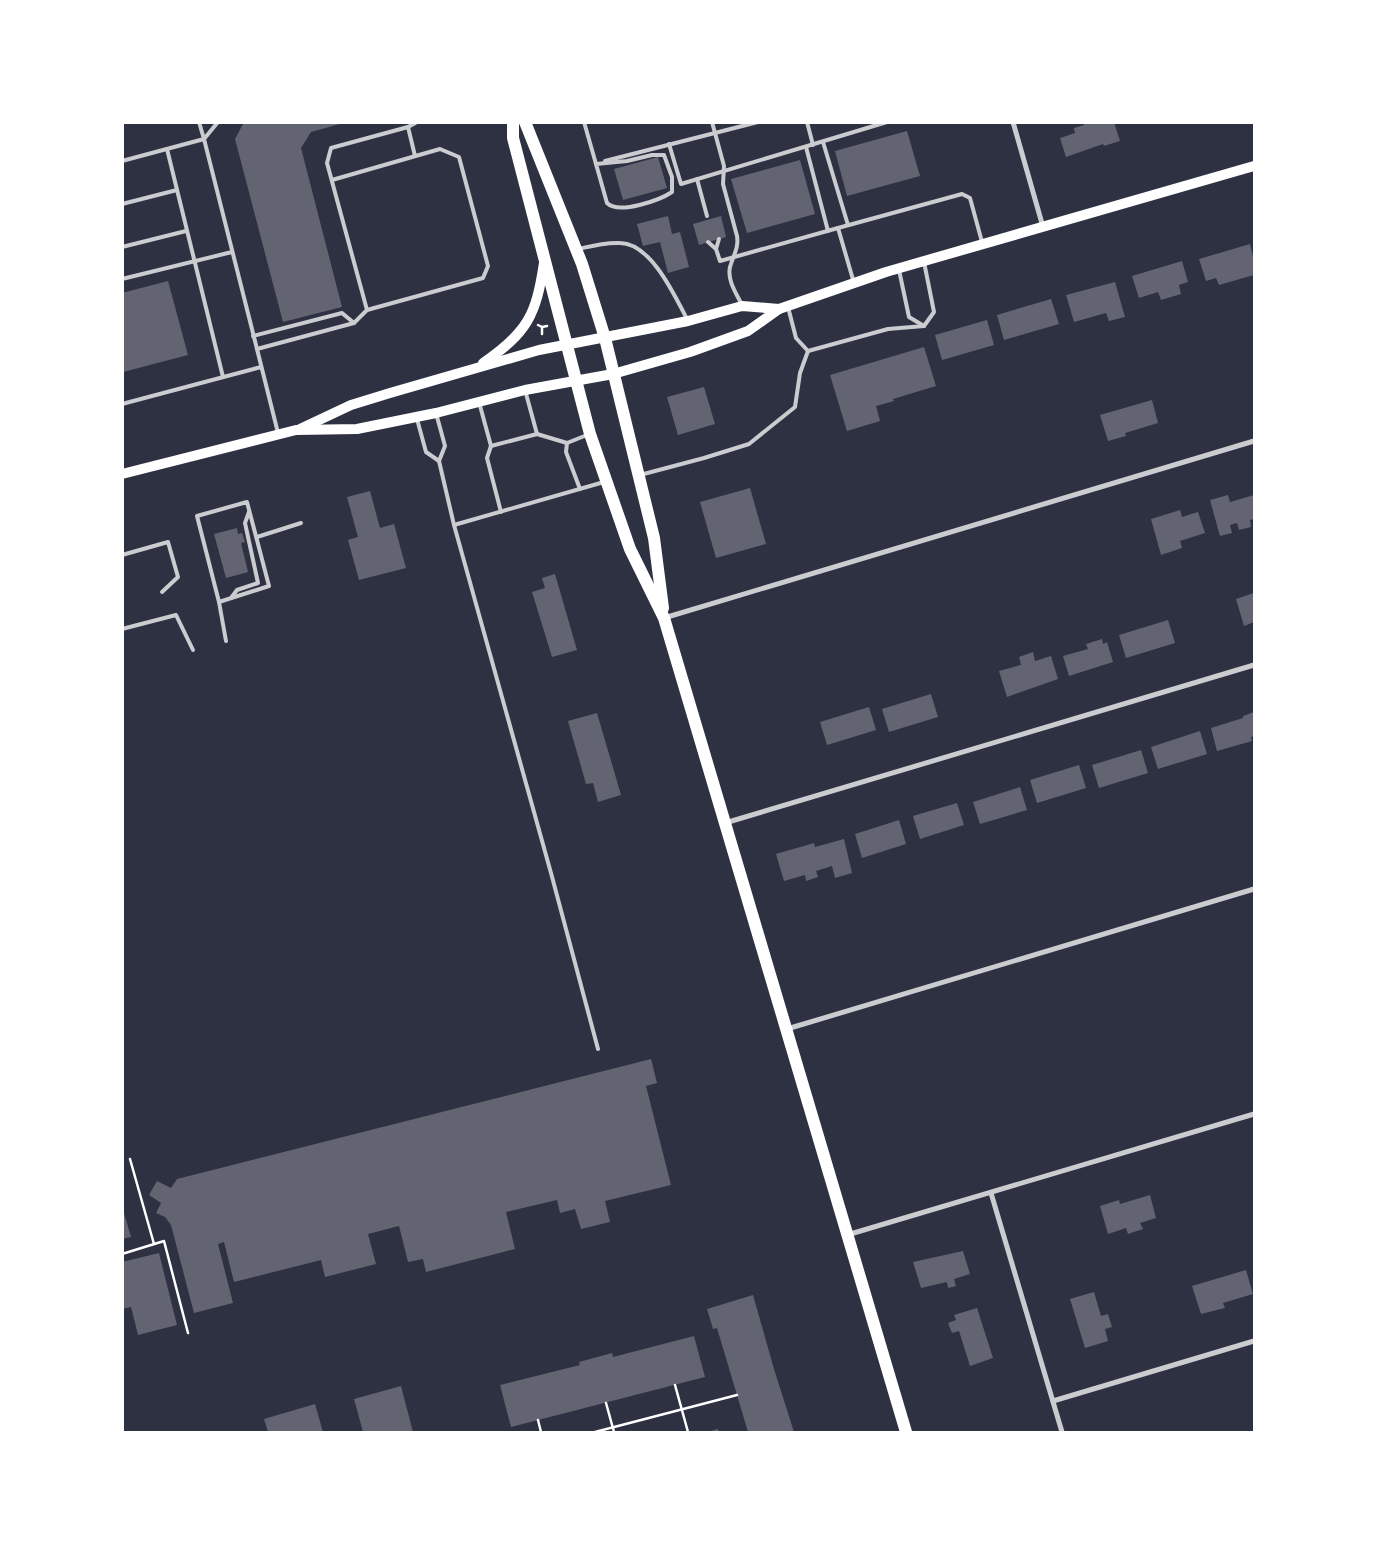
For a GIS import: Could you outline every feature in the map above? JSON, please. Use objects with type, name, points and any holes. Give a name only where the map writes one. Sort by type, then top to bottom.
[{"type":"main road","points":[[513,122],[513,138],[590,434],[630,549],[664,618]]},
{"type":"main road","points":[[525,122],[576,250],[605,338],[654,538],[664,618],[784,1029],[906,1432]]},
{"type":"main road","points":[[122,474],[296,430],[357,429],[436,413],[525,390],[613,374],[690,352],[748,331],[783,307],[898,268],[1254,166]]},
{"type":"main road","points":[[476,368],[509,345],[528,320],[538,298],[544,259]]},
{"type":"main road","points":[[296,430],[350,405],[476,368],[567,345],[688,321],[742,306],[783,307]]},
{"type":"street","points":[[1013,122],[1044,227]]},
{"type":"street","points":[[664,618],[1254,441]]},
{"type":"street","points":[[725,823],[1254,665]]},
{"type":"street","points":[[784,1029],[1254,889]]},
{"type":"street","points":[[846,1235],[1254,1114]]},
{"type":"street","points":[[991,1193],[1062,1432]]},
{"type":"street","points":[[1053,1401],[1254,1341]]},
{"type":"lane","points":[[199,122],[278,434]]},
{"type":"lane","points":[[122,160],[204,140],[218,122]]},
{"type":"lane","points":[[367,310],[327,162],[331,148],[408,128],[417,122]]},
{"type":"lane","points":[[584,122],[604,196],[610,206],[625,208],[665,196],[672,192],[672,177],[664,154],[596,164]]},
{"type":"lane","points":[[712,122],[723,160],[723,184],[738,244],[730,270],[730,278],[742,306]]},
{"type":"lane","points":[[596,164],[758,122]]},
{"type":"lane","points":[[807,122],[813,145]]},
{"type":"lane","points":[[669,144],[681,184],[887,122]]},
{"type":"lane","points":[[408,128],[415,156]]},
{"type":"lane","points":[[823,142],[848,226]]},
{"type":"lane","points":[[806,147],[828,231]]},
{"type":"lane","points":[[167,149],[223,377]]},
{"type":"lane","points":[[257,350],[354,323],[367,310],[482,278],[488,266],[459,157],[440,149],[332,180]]},
{"type":"lane","points":[[697,180],[707,216]]},
{"type":"lane","points":[[122,204],[177,190]]},
{"type":"lane","points":[[708,242],[716,249],[720,261],[962,194],[970,198],[982,245]]},
{"type":"lane","points":[[707,216],[714,218]]},
{"type":"lane","points":[[702,221],[707,216]]},
{"type":"lane","points":[[838,228],[854,283]]},
{"type":"lane","points":[[122,247],[186,231]]},
{"type":"lane","points":[[716,249],[719,239]]},
{"type":"lane","points":[[576,250],[622,242],[636,248],[650,257],[688,321]]},
{"type":"lane","points":[[122,279],[232,252]]},
{"type":"lane","points":[[808,351],[888,329],[924,326],[934,312],[924,261]]},
{"type":"lane","points":[[898,268],[909,317],[924,326]]},
{"type":"lane","points":[[783,307],[796,338],[808,351]]},
{"type":"lane","points":[[253,336],[342,313],[354,323]]},
{"type":"lane","points":[[638,475],[749,444],[795,406],[800,373],[808,351]]},
{"type":"lane","points":[[122,404],[261,367]]},
{"type":"lane","points":[[525,390],[537,434]]},
{"type":"lane","points":[[479,402],[491,446],[487,458],[501,512]]},
{"type":"lane","points":[[436,413],[445,446],[439,461],[454,526],[598,1049]]},
{"type":"lane","points":[[416,417],[426,452],[439,461]]},
{"type":"lane","points":[[491,446],[537,434],[567,442],[590,434]]},
{"type":"lane","points":[[567,442],[566,452],[580,489]]},
{"type":"lane","points":[[454,526],[606,481]]},
{"type":"lane","points":[[219,602],[269,586],[247,502],[197,516],[219,602],[226,641]]},
{"type":"lane","points":[[231,598],[237,590],[258,583],[245,523],[250,511]]},
{"type":"lane","points":[[257,537],[301,523]]},
{"type":"lane","points":[[122,555],[168,542],[178,577],[162,592]]},
{"type":"lane","points":[[122,629],[176,615],[193,650]]},
{"type":"path","points":[[534,324],[542,327],[547,326]]},
{"type":"path","points":[[542,327],[542,334]]},
{"type":"path","points":[[130,1159],[154,1244]]},
{"type":"path","points":[[122,1254],[164,1241],[188,1333]]},
{"type":"path","points":[[675,1385],[688,1432]]},
{"type":"path","points":[[595,1432],[736,1395]]},
{"type":"path","points":[[606,1403],[614,1432]]},
{"type":"path","points":[[538,1420],[541,1432]]},
{"type":"building","points":[[244,122],[347,122],[311,132],[301,148],[342,307],[283,322],[235,139]]},
{"type":"building","points":[[1084,122],[1114,122],[1120,141],[1104,146],[1103,144],[1066,157],[1060,138],[1075,133],[1074,128],[1084,125]]},
{"type":"building","points":[[907,131],[920,176],[847,196],[835,151]]},
{"type":"building","points":[[658,157],[667,188],[623,200],[614,169]]},
{"type":"building","points":[[800,160],[815,214],[747,233],[731,179]]},
{"type":"building","points":[[668,216],[672,234],[680,232],[689,267],[668,273],[660,242],[643,246],[637,224]]},
{"type":"building","points":[[721,216],[726,237],[699,245],[693,224]]},
{"type":"building","points":[[1250,244],[1254,261],[1254,275],[1219,285],[1216,278],[1206,281],[1199,259]]},
{"type":"building","points":[[1182,261],[1188,282],[1179,285],[1181,294],[1161,300],[1158,292],[1139,298],[1132,276]]},
{"type":"building","points":[[168,281],[188,355],[123,372],[122,293]]},
{"type":"building","points":[[1115,282],[1125,317],[1109,321],[1106,313],[1074,322],[1066,295]]},
{"type":"building","points":[[1051,299],[1059,324],[1004,340],[997,315]]},
{"type":"building","points":[[987,320],[994,345],[942,360],[935,335]]},
{"type":"building","points":[[924,347],[936,386],[876,406],[880,421],[847,431],[830,375]]},
{"type":"building","points":[[704,387],[715,424],[678,435],[667,397]]},
{"type":"building","points":[[1152,400],[1158,423],[1125,433],[1126,436],[1108,441],[1100,415]]},
{"type":"building","points":[[750,488],[766,544],[716,558],[700,502]]},
{"type":"building","points":[[370,491],[380,528],[394,524],[406,568],[359,580],[348,540],[358,537],[347,497]]},
{"type":"building","points":[[1228,495],[1230,502],[1254,495],[1254,519],[1250,520],[1251,527],[1239,530],[1237,523],[1230,525],[1232,533],[1220,536],[1210,500]]},
{"type":"building","points":[[1180,510],[1182,517],[1198,512],[1205,533],[1180,541],[1182,548],[1161,555],[1151,519]]},
{"type":"building","points":[[237,528],[238,534],[242,533],[245,542],[241,543],[248,572],[226,578],[214,534]]},
{"type":"building","points":[[555,574],[577,650],[552,657],[532,592],[545,588],[542,578]]},
{"type":"building","points":[[1254,593],[1254,622],[1244,626],[1236,599]]},
{"type":"building","points":[[1168,620],[1175,643],[1126,658],[1119,635]]},
{"type":"building","points":[[1102,639],[1103,644],[1107,642],[1113,662],[1069,676],[1063,656],[1088,649],[1086,644]]},
{"type":"building","points":[[1033,652],[1035,661],[1051,656],[1058,679],[1007,697],[999,671],[1021,665],[1019,657]]},
{"type":"building","points":[[931,694],[938,717],[889,732],[882,709]]},
{"type":"building","points":[[869,707],[876,730],[827,745],[820,722]]},
{"type":"building","points":[[1254,712],[1254,736],[1251,737],[1252,741],[1217,751],[1211,728],[1243,718],[1243,716]]},
{"type":"building","points":[[597,713],[621,795],[598,802],[593,783],[586,784],[568,721]]},
{"type":"building","points":[[1200,731],[1207,754],[1158,769],[1151,747]]},
{"type":"building","points":[[1141,750],[1148,773],[1099,788],[1092,765]]},
{"type":"building","points":[[1079,765],[1086,788],[1037,803],[1030,780]]},
{"type":"building","points":[[1020,787],[1027,810],[980,824],[973,802]]},
{"type":"building","points":[[957,803],[964,825],[920,839],[913,816]]},
{"type":"building","points":[[899,820],[906,844],[862,858],[855,834]]},
{"type":"building","points":[[844,839],[852,873],[835,878],[832,866],[816,871],[818,877],[806,881],[805,875],[784,881],[776,854],[814,843],[815,847]]},
{"type":"building","points":[[651,1059],[657,1083],[646,1086],[671,1185],[605,1201],[610,1222],[581,1229],[575,1209],[560,1213],[557,1200],[506,1212],[515,1249],[426,1272],[423,1259],[408,1262],[399,1226],[368,1234],[376,1264],[325,1277],[321,1260],[234,1282],[224,1242],[218,1244],[233,1303],[194,1313],[171,1225],[165,1217],[156,1213],[161,1203],[149,1195],[157,1181],[171,1188],[177,1179]]},
{"type":"building","points":[[1150,1195],[1156,1218],[1140,1223],[1143,1229],[1128,1234],[1126,1228],[1108,1234],[1100,1206],[1119,1200],[1120,1204]]},
{"type":"building","points":[[122,1206],[131,1237],[122,1239]]},
{"type":"building","points":[[963,1251],[970,1274],[954,1279],[956,1286],[948,1288],[947,1282],[921,1288],[913,1262]]},
{"type":"building","points":[[159,1253],[177,1325],[138,1335],[131,1307],[122,1309],[122,1262]]},
{"type":"building","points":[[1246,1270],[1253,1294],[1223,1303],[1225,1308],[1201,1314],[1192,1286]]},
{"type":"building","points":[[1094,1292],[1101,1316],[1108,1314],[1112,1327],[1105,1329],[1108,1341],[1085,1348],[1070,1299]]},
{"type":"building","points":[[753,1295],[794,1432],[748,1432],[717,1328],[713,1329],[707,1309]]},
{"type":"building","points":[[977,1308],[993,1358],[970,1366],[959,1331],[952,1333],[948,1323],[956,1320],[954,1315]]},
{"type":"building","points":[[694,1336],[705,1377],[511,1427],[500,1385],[580,1365],[579,1362],[612,1353],[613,1357]]},
{"type":"building","points":[[401,1386],[413,1432],[363,1432],[354,1399]]},
{"type":"building","points":[[315,1404],[323,1432],[268,1432],[264,1419]]},
{"type":"building","points":[[718,1429],[719,1432],[707,1432]]}]
